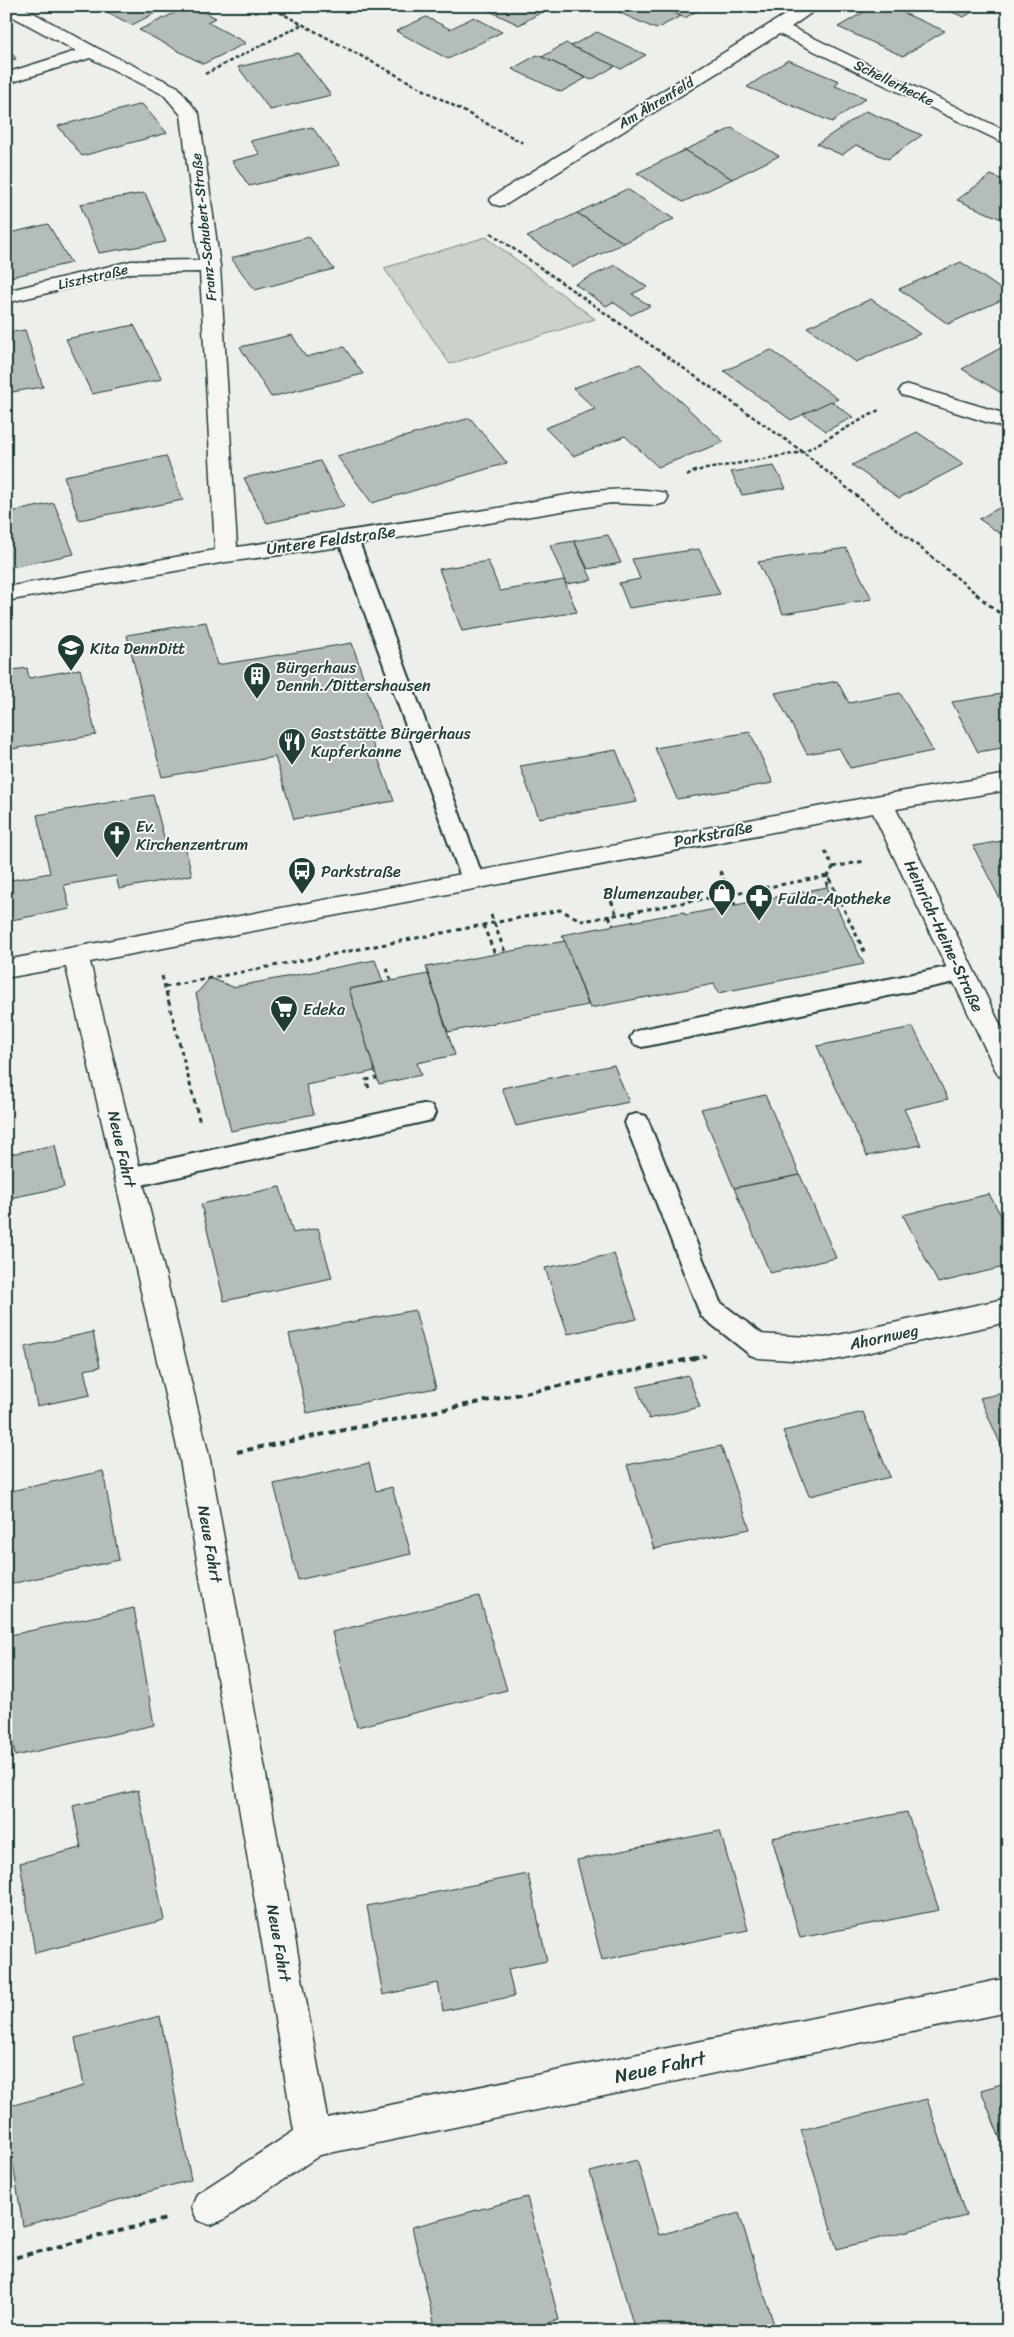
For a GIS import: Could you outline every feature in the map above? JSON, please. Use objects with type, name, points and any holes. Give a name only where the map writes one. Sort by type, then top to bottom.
[{"type":"street","name":"Franz-Schubert-Straße","points":[[7,6],[91,52],[170,91],[190,114],[210,266],[226,555]]},
{"type":"street","name":"Am Ährenfeld","points":[[500,200],[558,162],[780,28],[812,6]]},
{"type":"street","name":"Schellerhecke","points":[[780,28],[1008,139]]},
{"type":"street","points":[[6,79],[91,52]]},
{"type":"street","name":"Lisztstraße","points":[[6,297],[131,267],[210,266]]},
{"type":"street","points":[[909,391],[999,418],[1008,423]]},
{"type":"street","name":"Untere Feldstraße","points":[[6,594],[226,555],[348,539],[611,496],[657,498]]},
{"type":"street","name":"Parkstraße","points":[[6,969],[881,803],[1008,782]]},
{"type":"street","name":"Heinrich-Heine-Straße","points":[[881,803],[1008,1068]]},
{"type":"street","name":"Neue Fahrt","points":[[76,956],[195,1460],[313,2139]]},
{"type":"street","name":"Ahornweg","points":[[758,1346],[825,1350],[1008,1310]]},
{"type":"street","name":"Neue Fahrt","points":[[210,2207],[313,2139],[1008,1995]]},
{"type":"lane","points":[[348,539],[473,880]]},
{"type":"lane","points":[[642,1038],[962,973]]},
{"type":"lane","points":[[128,1178],[423,1113]]},
{"type":"lane","points":[[637,1123],[710,1309],[758,1346]]},
{"type":"path","points":[[268,6],[558,162]]},
{"type":"path","points":[[283,14],[298,6]]},
{"type":"path","points":[[170,91],[301,25]]},
{"type":"path","points":[[500,200],[490,232],[803,452],[1008,620]]},
{"type":"path","points":[[657,498],[695,471],[803,452],[909,391]]},
{"type":"path","points":[[821,843],[833,867]]},
{"type":"path","points":[[827,887],[828,876],[833,867],[874,859]]},
{"type":"path","points":[[716,862],[735,905]]},
{"type":"path","points":[[165,987],[560,910],[582,921],[828,876]]},
{"type":"path","points":[[828,876],[869,960]]},
{"type":"path","points":[[488,906],[506,952]]},
{"type":"path","points":[[630,912],[633,921]]},
{"type":"path","points":[[609,916],[613,925]]},
{"type":"path","points":[[483,925],[495,954]]},
{"type":"path","points":[[160,968],[202,1130]]},
{"type":"path","points":[[387,968],[391,981]]},
{"type":"path","points":[[195,1460],[758,1346]]},
{"type":"path","points":[[6,2260],[210,2207]]},
{"type":"shaded area","points":[[486,237],[595,319],[450,364],[384,268]]},
{"type":"building","points":[[95,6],[142,6],[155,13],[132,25]]},
{"type":"building","points":[[189,6],[193,6],[216,18],[207,22],[246,43],[203,64],[139,30]]},
{"type":"building","points":[[479,6],[552,6],[519,25]]},
{"type":"building","points":[[660,6],[681,16],[656,29],[607,7]]},
{"type":"building","points":[[660,6],[705,6],[685,18]]},
{"type":"building","points":[[874,6],[887,6],[945,31],[903,56],[838,27]]},
{"type":"building","points":[[937,6],[982,6],[964,17]]},
{"type":"building","points":[[426,17],[450,29],[474,17],[502,32],[448,59],[396,31]]},
{"type":"building","points":[[597,32],[646,55],[621,69],[571,46]]},
{"type":"building","points":[[566,43],[615,66],[591,80],[542,57]]},
{"type":"building","points":[[6,44],[16,59],[6,61]]},
{"type":"building","points":[[298,53],[331,95],[270,110],[238,67]]},
{"type":"building","points":[[537,55],[586,78],[561,92],[512,69]]},
{"type":"building","points":[[788,60],[839,81],[835,86],[866,98],[832,122],[747,87]]},
{"type":"building","points":[[142,104],[167,133],[82,156],[58,126]]},
{"type":"building","points":[[866,111],[922,135],[888,159],[856,145],[842,155],[817,144]]},
{"type":"building","points":[[312,127],[340,165],[249,186],[232,161],[260,154],[250,141]]},
{"type":"building","points":[[732,128],[779,156],[732,179],[685,150]]},
{"type":"building","points":[[685,150],[732,179],[683,202],[637,173]]},
{"type":"building","points":[[991,175],[1008,182],[1006,221],[957,200]]},
{"type":"building","points":[[627,189],[674,219],[624,243],[577,213]]},
{"type":"building","points":[[145,193],[166,242],[99,253],[80,204]]},
{"type":"building","points":[[577,213],[624,243],[573,267],[527,237]]},
{"type":"building","points":[[48,224],[71,263],[6,278],[6,234]]},
{"type":"building","points":[[309,237],[334,269],[255,290],[231,258]]},
{"type":"building","points":[[961,262],[1008,294],[1008,297],[948,324],[899,289]]},
{"type":"building","points":[[615,265],[647,287],[632,294],[650,306],[631,315],[613,302],[606,306],[575,284]]},
{"type":"building","points":[[871,299],[920,334],[856,362],[807,327]]},
{"type":"building","points":[[134,325],[162,379],[92,394],[66,339]]},
{"type":"building","points":[[25,330],[43,387],[6,393],[6,333]]},
{"type":"building","points":[[292,335],[306,357],[344,347],[363,374],[271,397],[240,347]]},
{"type":"building","points":[[1008,344],[1008,397],[962,369]]},
{"type":"building","points":[[771,350],[838,399],[791,420],[724,371]]},
{"type":"building","points":[[640,364],[724,442],[658,467],[625,436],[573,456],[545,428],[595,409],[573,388]]},
{"type":"building","points":[[831,401],[853,417],[826,431],[803,414]]},
{"type":"building","points":[[470,418],[507,463],[372,503],[337,456]]},
{"type":"building","points":[[917,432],[964,464],[899,498],[852,465]]},
{"type":"building","points":[[166,456],[183,500],[79,520],[64,476]]},
{"type":"building","points":[[320,461],[344,506],[267,523],[244,478]]},
{"type":"building","points":[[774,466],[786,488],[742,495],[731,472]]},
{"type":"building","points":[[54,503],[74,554],[6,568],[6,513]]},
{"type":"building","points":[[1008,503],[1008,539],[979,519]]},
{"type":"building","points":[[608,535],[621,563],[588,569],[574,541]]},
{"type":"building","points":[[574,541],[592,580],[566,584],[550,545]]},
{"type":"building","points":[[846,548],[872,599],[783,614],[758,562]]},
{"type":"building","points":[[699,549],[720,594],[629,608],[619,583],[640,579],[632,559]]},
{"type":"building","points":[[488,561],[500,591],[564,580],[577,612],[462,631],[439,569]]},
{"type":"building","name":"Bürgerhaus Dennh./Dittershausen","points":[[206,622],[217,665],[352,643],[382,735],[370,737],[394,801],[294,819],[275,757],[162,777],[127,635]]},
{"type":"building","points":[[27,668],[29,678],[80,669],[96,735],[6,750],[6,671]]},
{"type":"building","points":[[837,681],[849,703],[900,693],[933,751],[850,768],[839,748],[807,754],[775,693]]},
{"type":"building","points":[[1008,693],[1008,747],[978,752],[952,702]]},
{"type":"building","points":[[750,732],[773,783],[677,799],[655,748]]},
{"type":"building","points":[[616,750],[637,802],[539,818],[520,766]]},
{"type":"building","name":"Ev. Kirchenzentrum","points":[[153,795],[166,845],[184,842],[192,875],[119,889],[116,876],[64,885],[70,909],[6,921],[6,881],[50,873],[37,815]]},
{"type":"building","points":[[1008,840],[1008,897],[1000,899],[973,846]]},
{"type":"building","points":[[827,887],[864,964],[718,993],[714,984],[590,1008],[562,935],[684,912],[685,915]]},
{"type":"building","points":[[565,941],[588,1005],[448,1032],[426,967]]},
{"type":"building","name":"Edeka","points":[[375,960],[383,982],[349,989],[375,1071],[306,1085],[314,1114],[231,1131],[196,994],[210,978],[233,987]]},
{"type":"building","points":[[428,974],[455,1055],[417,1063],[421,1075],[379,1084],[349,989]]},
{"type":"building","points":[[913,1027],[948,1099],[904,1109],[921,1145],[867,1156],[817,1046]]},
{"type":"building","points":[[6,1050],[12,1087],[6,1088]]},
{"type":"building","points":[[614,1065],[629,1102],[516,1126],[502,1088]]},
{"type":"building","points":[[765,1095],[800,1175],[734,1188],[701,1109]]},
{"type":"building","points":[[55,1145],[64,1187],[10,1198],[6,1181],[6,1155]]},
{"type":"building","points":[[800,1175],[836,1258],[770,1273],[734,1188]]},
{"type":"building","points":[[280,1187],[293,1233],[318,1228],[332,1278],[224,1301],[201,1204]]},
{"type":"building","points":[[989,1194],[1008,1228],[1008,1266],[938,1283],[903,1215]]},
{"type":"building","points":[[614,1254],[637,1319],[568,1334],[545,1268]]},
{"type":"building","points":[[415,1310],[436,1388],[307,1413],[289,1334]]},
{"type":"building","points":[[93,1332],[100,1367],[84,1370],[90,1395],[37,1406],[25,1347]]},
{"type":"building","points":[[688,1375],[700,1407],[649,1419],[637,1387]]},
{"type":"building","points":[[1008,1392],[1008,1461],[980,1398]]},
{"type":"building","points":[[863,1412],[890,1477],[809,1496],[783,1431]]},
{"type":"building","points":[[721,1446],[750,1529],[654,1549],[627,1465]]},
{"type":"building","points":[[369,1463],[376,1491],[392,1487],[411,1554],[298,1580],[274,1484]]},
{"type":"building","points":[[103,1471],[119,1560],[6,1585],[6,1492]]},
{"type":"building","points":[[479,1596],[507,1690],[357,1727],[332,1632]]},
{"type":"building","points":[[134,1608],[154,1725],[15,1756],[6,1694],[6,1636]]},
{"type":"building","points":[[138,1790],[164,1920],[35,1953],[20,1863],[81,1848],[73,1806]]},
{"type":"building","points":[[907,1812],[939,1910],[800,1938],[772,1838]]},
{"type":"building","points":[[720,1831],[748,1930],[602,1960],[577,1860]]},
{"type":"building","points":[[528,1874],[547,1961],[508,1969],[514,1996],[443,2011],[438,1983],[383,1995],[367,1906]]},
{"type":"building","points":[[160,2016],[191,2180],[23,2226],[6,2120],[6,2107],[84,2086],[75,2038]]},
{"type":"building","points":[[1008,2082],[1008,2159],[981,2090]]},
{"type":"building","points":[[927,2099],[966,2216],[837,2249],[801,2130]]},
{"type":"building","points":[[637,2160],[659,2235],[739,2213],[776,2331],[635,2331],[590,2172]]},
{"type":"building","points":[[527,2197],[559,2320],[520,2331],[436,2331],[412,2227]]},
{"type":"place","name":"Kita DennDitt","points":[[71,672]]},
{"type":"place","name":"Bürgerhaus Dennh./Dittershausen","points":[[257,700]]},
{"type":"place","name":"Gaststätte Bürgerhaus Kupferkanne","points":[[292,766]]},
{"type":"place","name":"Ev. Kirchenzentrum","points":[[117,859]]},
{"type":"place","name":"Parkstraße","points":[[302,895]]},
{"type":"place","name":"Blumenzauber","points":[[722,917]]},
{"type":"place","name":"Fulda-Apotheke","points":[[759,922]]},
{"type":"place","name":"Edeka","points":[[284,1033]]}]
